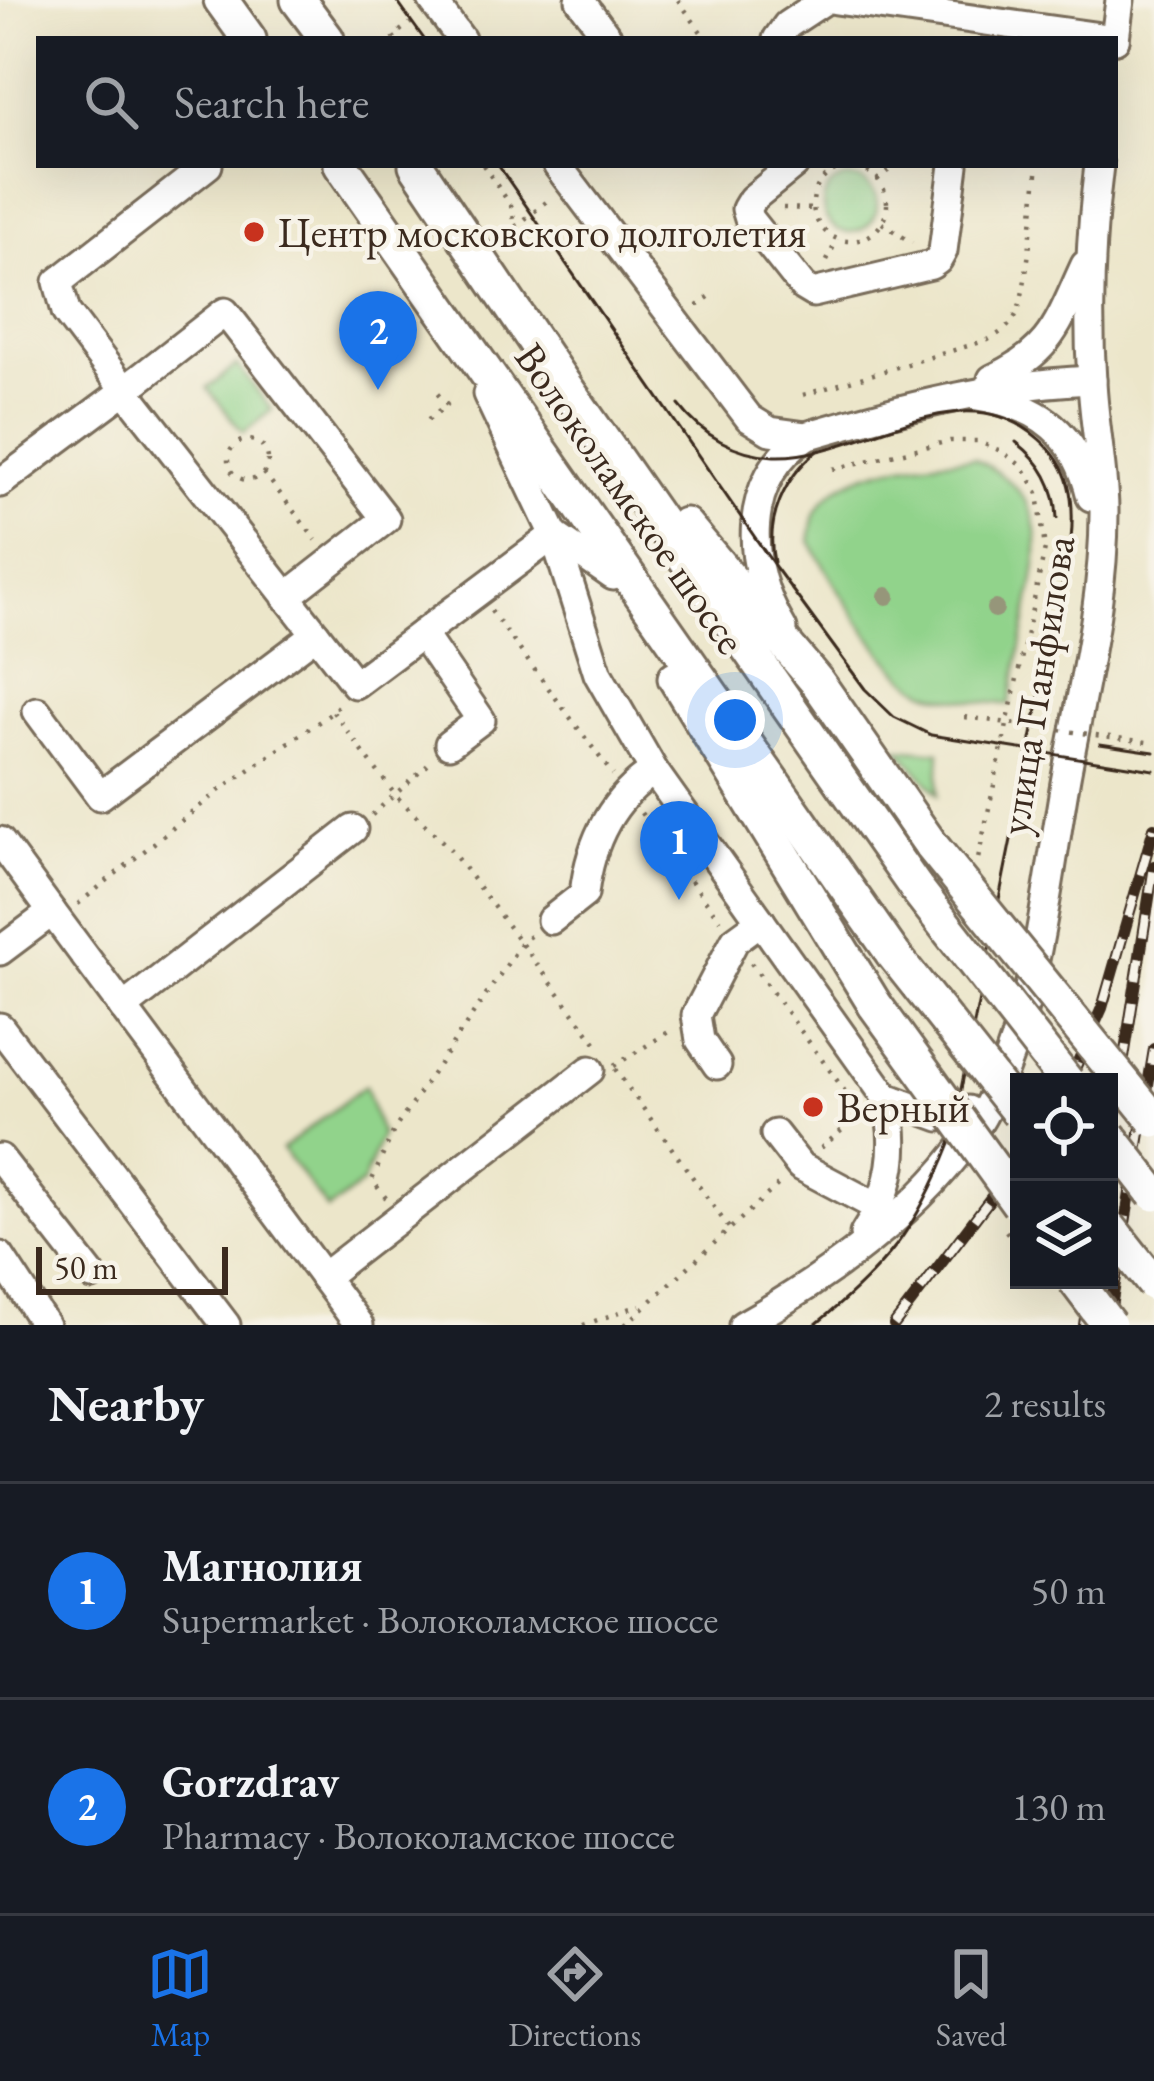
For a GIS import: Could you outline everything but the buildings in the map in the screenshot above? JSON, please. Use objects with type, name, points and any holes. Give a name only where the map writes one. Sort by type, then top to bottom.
[{"type":"main road","points":[[298,0],[325,36]]},
{"type":"main road","points":[[315,0],[336,36]]},
{"type":"main road","name":"Волоколамское шоссе","points":[[342,168],[893,953],[1006,1091]]},
{"type":"main road","name":"Волоколамское шоссе","points":[[418,168],[916,888],[1060,1073]]},
{"type":"main road","name":"Волоколамское шоссе","points":[[562,382],[818,682],[932,845],[1154,1120]]},
{"type":"main road","points":[[573,493],[613,576],[875,1005],[1010,1192]]},
{"type":"main road","points":[[1118,1148],[1154,1194]]},
{"type":"main road","points":[[1118,1239],[1154,1285]]},
{"type":"main road","points":[[1082,1289],[1108,1325]]},
{"type":"street","points":[[580,0],[607,36]]},
{"type":"street","points":[[779,36],[787,25],[825,0]]},
{"type":"street","points":[[836,0],[1093,36]]},
{"type":"street","points":[[1114,36],[1120,0]]},
{"type":"street","points":[[428,7],[458,36]]},
{"type":"street","points":[[204,168],[58,282],[66,312],[355,684],[554,535]]},
{"type":"street","points":[[559,168],[749,418],[770,431],[806,436]]},
{"type":"street","points":[[790,168],[746,209],[802,287],[824,293],[938,260],[954,168]]},
{"type":"street","name":"улица Панфилова","points":[[743,1325],[781,1316],[938,1175],[1006,1091],[1096,607],[1102,473],[1092,380],[1088,260],[1099,168]]},
{"type":"street","points":[[961,394],[1035,355],[1057,326],[1088,260]]},
{"type":"street","points":[[438,299],[554,535],[598,674],[654,770],[886,1097],[894,1157],[879,1208],[851,1252]]},
{"type":"street","points":[[0,483],[225,313],[386,519],[286,597]]},
{"type":"street","points":[[818,682],[779,623],[760,583],[754,537],[758,503],[772,467],[789,447],[806,436],[961,394],[1023,383],[1092,380]]},
{"type":"street","points":[[961,394],[1034,412],[1068,440],[1086,473],[1101,540]]},
{"type":"street","points":[[554,535],[613,576]]},
{"type":"street","points":[[37,711],[100,796],[316,634]]},
{"type":"street","points":[[422,634],[482,720],[449,744]]},
{"type":"street","points":[[551,920],[584,894],[588,860],[624,790],[654,770]]},
{"type":"street","points":[[123,1008],[353,829]]},
{"type":"street","points":[[0,841],[359,1325]]},
{"type":"street","points":[[0,950],[55,916]]},
{"type":"street","points":[[717,1066],[700,1040],[696,1016],[735,940],[761,921]]},
{"type":"street","points":[[0,1027],[226,1325]]},
{"type":"street","points":[[323,1277],[602,1068]]},
{"type":"street","points":[[886,1097],[940,1117],[974,1108],[1006,1091]]},
{"type":"street","points":[[776,1134],[800,1166],[879,1208]]},
{"type":"street","points":[[0,1158],[92,1276]]},
{"type":"street","points":[[0,1256],[45,1325]]},
{"type":"path","points":[[678,0],[704,36]]},
{"type":"path","points":[[393,36],[428,7]]},
{"type":"path","points":[[485,168],[512,207],[514,227],[555,196]]},
{"type":"path","points":[[845,168],[831,173],[814,199],[821,227],[838,239],[867,237],[882,223],[886,196],[878,180],[855,168]]},
{"type":"path","points":[[878,180],[892,168]]},
{"type":"path","points":[[803,395],[988,340],[1004,330],[1019,302],[1028,204],[1038,168]]},
{"type":"path","points":[[697,306],[714,293]]},
{"type":"path","points":[[352,322],[373,307],[390,330]]},
{"type":"path","points":[[428,420],[447,406],[436,392]]},
{"type":"path","points":[[833,469],[950,441],[977,441],[1022,467],[1038,494],[1046,549],[974,876]]},
{"type":"path","points":[[239,442],[257,442],[268,456],[264,473],[248,481],[232,473],[228,456],[232,448],[239,442]]},
{"type":"path","points":[[264,473],[332,561]]},
{"type":"path","points":[[477,592],[861,1113]]},
{"type":"path","points":[[55,916],[220,790],[333,712],[355,684]]},
{"type":"path","points":[[333,712],[396,796],[450,849],[523,941],[602,1068],[729,1228]]},
{"type":"path","points":[[965,716],[1154,743]]},
{"type":"path","points":[[353,829],[396,796],[449,744]]},
{"type":"path","points":[[400,1217],[372,1180],[394,1130],[523,941],[551,920]]},
{"type":"path","points":[[602,1068],[696,1016]]},
{"type":"path","points":[[626,1325],[729,1228],[861,1113],[886,1097]]},
{"type":"path","points":[[583,1325],[644,1304]]},
{"type":"green space","points":[[850,178],[869,186],[877,205],[869,224],[850,232],[831,224],[823,205],[831,186]]},
{"type":"green space","points":[[237,365],[272,410],[243,433],[207,388]]},
{"type":"green space","points":[[974,458],[1016,488],[1028,504],[1037,541],[1009,705],[945,697],[910,681],[861,624],[810,541],[816,513],[844,485],[886,469]]},
{"type":"green space","points":[[898,748],[940,752],[938,794]]},
{"type":"green space","points":[[365,1086],[381,1135],[363,1183],[328,1210],[282,1149]]},
{"type":"tram line","points":[[396,0],[422,36]]},
{"type":"tram line","points":[[500,168],[776,568],[865,689],[894,717],[931,735],[1154,770]]},
{"type":"tram line","points":[[679,405],[720,441],[774,456],[841,445],[943,414],[976,412],[1008,419],[1050,450],[1064,473],[1071,498],[1071,540],[950,1144],[925,1200],[896,1245],[815,1325]]},
{"type":"tram line","points":[[1016,442],[1046,475],[1057,518]]},
{"type":"tram line","points":[[774,562],[772,531],[780,501],[795,474],[817,451]]},
{"type":"tram line","points":[[1100,744],[1154,752]]},
{"type":"railway","points":[[1073,1073],[1102,1008],[1154,828]]},
{"type":"railway","points":[[1118,1096],[1154,866]]},
{"type":"railway","points":[[1108,1325],[1154,1049]]},
{"type":"railway","points":[[894,1325],[1010,1173]]},
{"type":"railway","points":[[1084,1325],[1089,1289]]},
{"type":"place","name":"Центр московского долголетия","points":[[254,232]]},
{"type":"place","name":"Gorzdrav","points":[[378,390]]},
{"type":"place","name":"Магнолия","points":[[679,900]]},
{"type":"place","name":"Верный","points":[[813,1107]]}]
